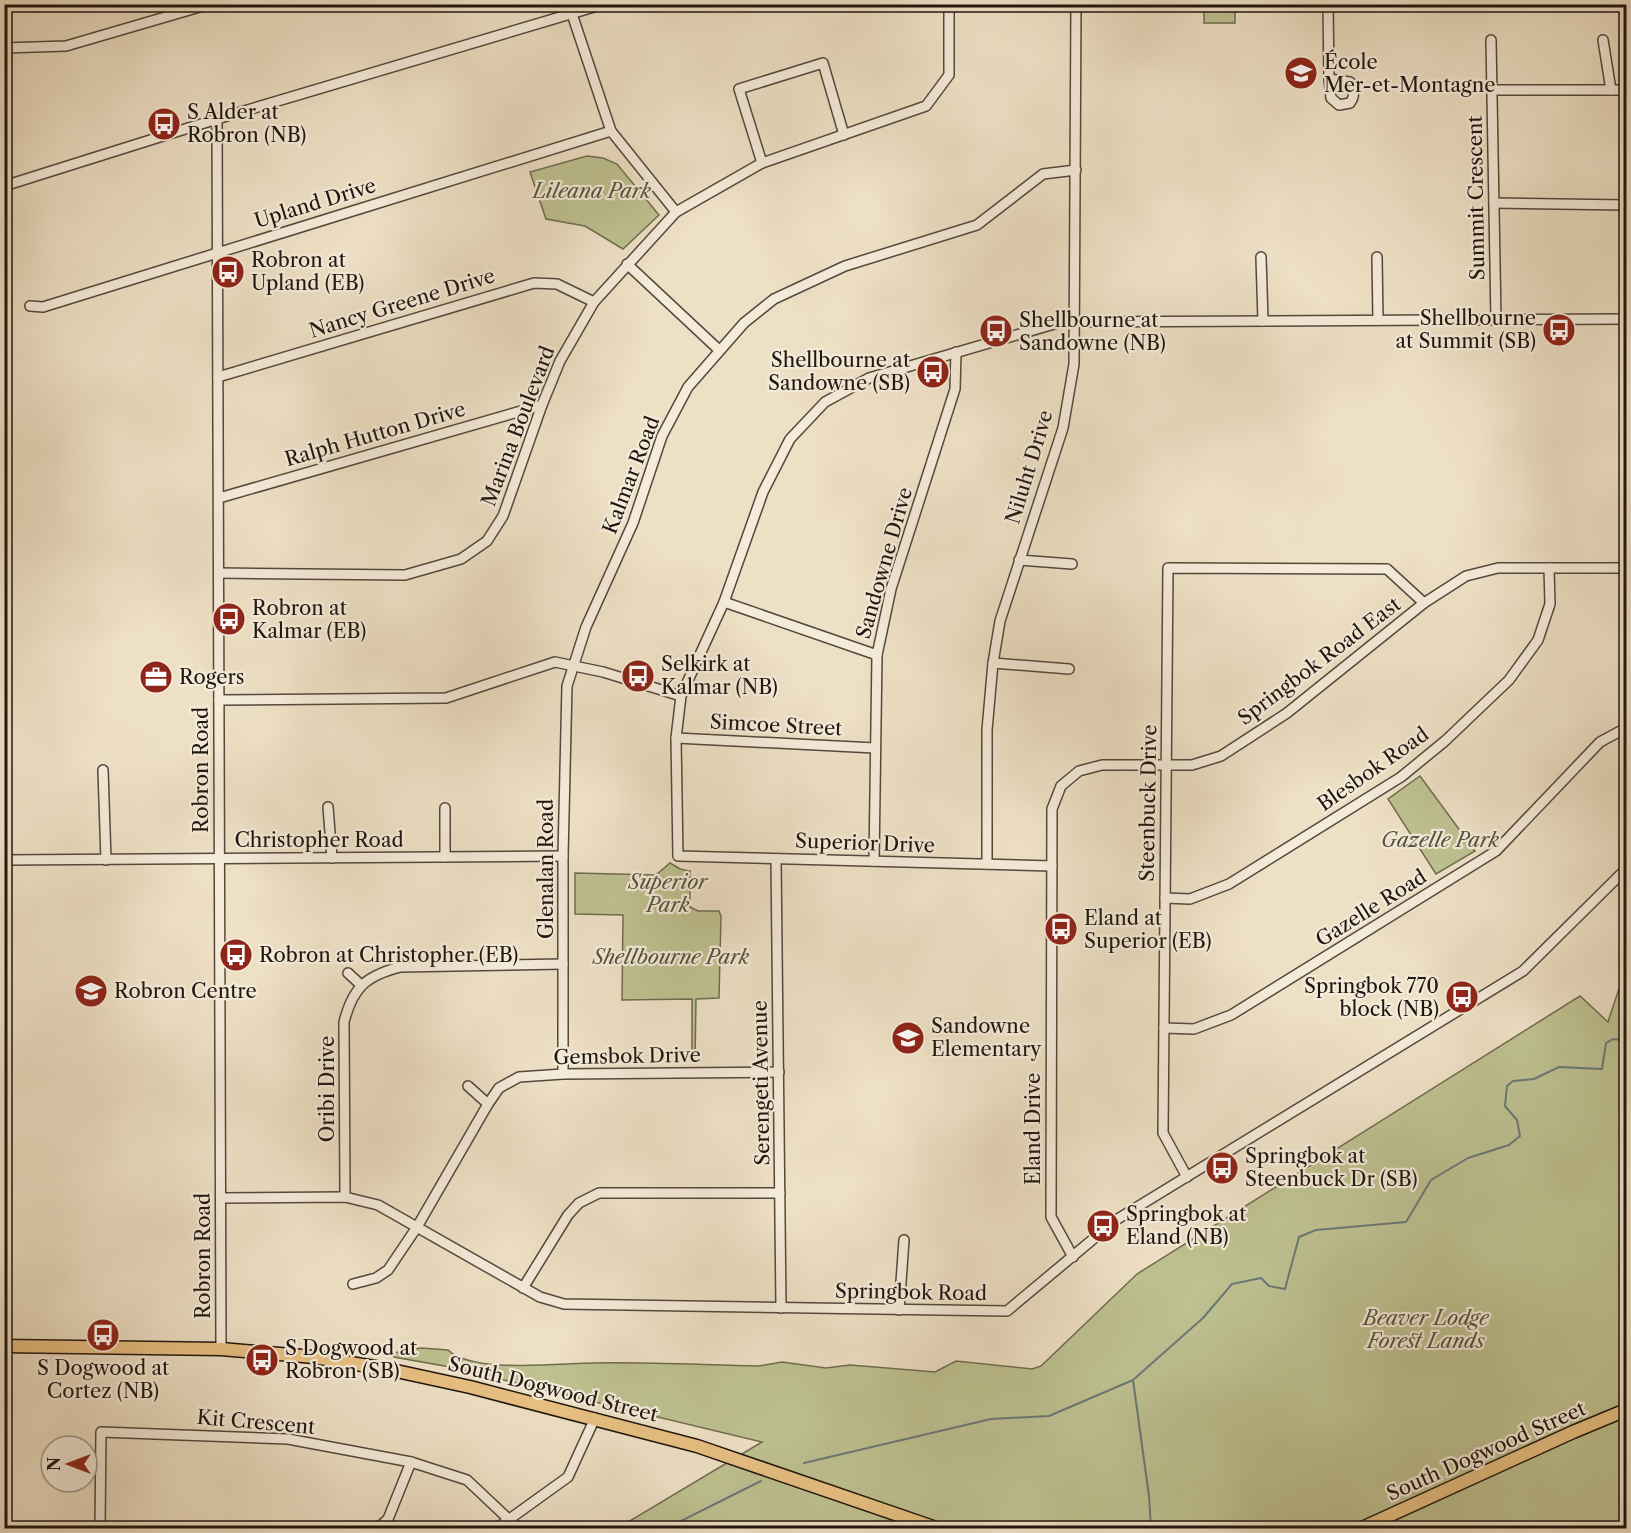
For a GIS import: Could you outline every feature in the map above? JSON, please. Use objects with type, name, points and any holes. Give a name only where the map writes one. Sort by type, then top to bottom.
[{"type":"main road","name":"South Dogwood Street","points":[[4,1346],[221,1349],[314,1357],[387,1369],[595,1418],[729,1456],[936,1528]]},
{"type":"main road","name":"South Dogwood Street","points":[[1362,1528],[1626,1410]]},
{"type":"street","points":[[4,48],[66,46],[210,4]]},
{"type":"street","points":[[4,186],[218,119],[604,4]]},
{"type":"street","name":"Marina Boulevard","points":[[219,573],[405,575],[461,559],[487,541],[503,516],[560,361],[594,302],[676,212],[762,163],[926,106],[949,75],[949,4]]},
{"type":"street","name":"Niluht Drive","points":[[987,864],[987,730],[993,663],[1000,621],[1063,428],[1074,364],[1076,4]]},
{"type":"street","points":[[1328,4],[1329,78]]},
{"type":"street","points":[[572,14],[611,131],[676,212]]},
{"type":"street","name":"Summit Crescent","points":[[1491,40],[1496,320]]},
{"type":"street","points":[[1603,40],[1611,90]]},
{"type":"street","points":[[762,163],[739,89],[823,63],[844,135]]},
{"type":"street","points":[[1492,90],[1626,90]]},
{"type":"street","name":"Robron Road","points":[[218,119],[221,1349]]},
{"type":"street","name":"Upland Drive","points":[[30,306],[43,307],[611,131]]},
{"type":"street","name":"Kalmar Road","points":[[573,666],[586,627],[633,523],[662,436],[688,387],[744,323],[774,299],[845,266],[977,225],[1043,174],[1076,170]]},
{"type":"street","points":[[1494,203],[1626,205]]},
{"type":"street","points":[[1261,257],[1263,321]]},
{"type":"street","points":[[1377,257],[1378,320]]},
{"type":"street","points":[[627,264],[718,350]]},
{"type":"street","name":"Nancy Greene Drive","points":[[218,377],[534,283],[557,284],[594,302]]},
{"type":"street","points":[[676,738],[681,696],[724,602],[763,492],[790,439],[825,402],[869,378],[1061,322],[1626,319]]},
{"type":"street","name":"Sandowne Drive","points":[[874,861],[877,655],[891,589],[955,389],[956,352]]},
{"type":"street","name":"Ralph Hutton Drive","points":[[219,498],[542,405]]},
{"type":"street","points":[[1019,560],[1071,564]]},
{"type":"street","name":"Steenbuck Drive","points":[[1187,1177],[1163,1133],[1168,568],[1387,569],[1424,603]]},
{"type":"street","points":[[1424,603],[1466,576],[1498,568],[1626,568]]},
{"type":"street","name":"Blesbok Road","points":[[1165,898],[1190,899],[1229,884],[1401,777],[1445,741],[1509,680],[1538,640],[1550,604],[1549,568]]},
{"type":"street","points":[[724,602],[877,655]]},
{"type":"street","name":"Springbok Road East","points":[[1166,766],[1192,765],[1221,756],[1287,713],[1424,603]]},
{"type":"street","points":[[219,700],[446,698],[555,662],[603,672],[681,696]]},
{"type":"street","points":[[993,663],[1069,669]]},
{"type":"street","name":"Glenalan Road","points":[[564,1074],[563,856],[567,686],[573,666]]},
{"type":"street","name":"Gazelle Road","points":[[1164,1028],[1194,1029],[1232,1015],[1496,851],[1600,742],[1626,728]]},
{"type":"street","name":"Simcoe Street","points":[[676,738],[875,748]]},
{"type":"street","name":"Superior Drive","points":[[676,738],[678,856],[1052,866]]},
{"type":"street","name":"Eland Drive","points":[[1073,1257],[1051,1217],[1052,809],[1061,786],[1080,771],[1102,765],[1166,766]]},
{"type":"street","points":[[103,770],[106,860]]},
{"type":"street","points":[[328,807],[332,858]]},
{"type":"street","points":[[445,808],[445,857]]},
{"type":"street","name":"Christopher Road","points":[[4,860],[563,856]]},
{"type":"street","name":"Serengeti Avenue","points":[[776,859],[781,1308]]},
{"type":"street","name":"Springbok Road","points":[[221,1198],[345,1197],[378,1205],[540,1297],[564,1304],[1007,1311],[1116,1220],[1523,971],[1626,869]]},
{"type":"street","points":[[348,973],[361,985],[380,972],[400,967],[563,964]]},
{"type":"street","name":"Oribi Drive","points":[[345,1197],[344,1022],[349,1002],[361,985]]},
{"type":"street","name":"Gemsbok Drive","points":[[353,1284],[376,1278],[388,1270],[417,1227],[488,1104],[499,1088],[519,1077],[564,1074],[778,1072]]},
{"type":"street","points":[[468,1086],[488,1104]]},
{"type":"street","points":[[524,1288],[568,1215],[579,1203],[599,1193],[780,1193]]},
{"type":"street","points":[[899,1310],[904,1240]]},
{"type":"street","points":[[497,1528],[568,1477],[595,1418]]},
{"type":"street","name":"Kit Crescent","points":[[100,1528],[101,1431],[288,1439],[411,1462],[467,1480],[518,1528]]},
{"type":"street","points":[[378,1528],[388,1519],[411,1462]]},
{"type":"green space","points":[[1204,5],[1235,5],[1235,23],[1204,23]]},
{"type":"green space","name":"Lileana Park","points":[[587,156],[603,158],[617,164],[659,215],[623,249],[585,226],[546,219],[530,172]]},
{"type":"green space","name":"Gazelle Park","points":[[1420,776],[1475,851],[1436,874],[1388,799]]},
{"type":"green space","name":"Shellbourne Park","points":[[670,863],[680,869],[690,871],[690,907],[698,911],[719,911],[721,916],[719,998],[696,999],[695,1060],[692,1060],[692,999],[622,1000],[623,915],[575,914],[575,873],[656,875]]},
{"type":"green space","name":"Beaver Lodge Forest Lands","points":[[1626,967],[1626,1528],[618,1528],[762,1442],[450,1367],[394,1357],[393,1353],[421,1348],[448,1350],[460,1357],[477,1362],[518,1366],[656,1363],[759,1366],[782,1362],[826,1368],[850,1365],[935,1372],[956,1361],[1032,1369],[1041,1366],[1137,1274],[1580,996],[1608,1022]]},
{"type":"waterway","points":[[804,1463],[991,1419],[1049,1416],[1133,1380],[1203,1318],[1232,1284],[1261,1278],[1269,1286],[1285,1289],[1299,1237],[1316,1230],[1406,1222],[1431,1180],[1468,1158],[1509,1145],[1520,1136],[1517,1120],[1505,1106],[1507,1086],[1513,1081],[1534,1079],[1559,1067],[1602,1069],[1606,1043],[1613,1039],[1622,1040],[1626,1044]]},
{"type":"waterway","points":[[1133,1380],[1149,1496],[1151,1528]]},
{"type":"waterway","points":[[667,1528],[761,1481]]},
{"type":"place","name":"École Mer-et-Montagne","points":[[1301,73]]},
{"type":"place","name":"S Alder at Robron (NB)","points":[[164,124]]},
{"type":"place","name":"Robron at Upland (EB)","points":[[228,272]]},
{"type":"place","name":"Shellbourne at Summit (SB)","points":[[1559,330]]},
{"type":"place","name":"Shellbourne at Sandowne (NB)","points":[[996,331]]},
{"type":"place","name":"Shellbourne at Sandowne (SB)","points":[[933,372]]},
{"type":"place","name":"Robron at Kalmar (EB)","points":[[229,619]]},
{"type":"place","name":"Selkirk at Kalmar (NB)","points":[[638,676]]},
{"type":"place","name":"Rogers","points":[[156,677]]},
{"type":"place","name":"Eland at Superior (EB)","points":[[1061,929]]},
{"type":"place","name":"Robron at Christopher (EB)","points":[[236,955]]},
{"type":"place","name":"Robron Centre","points":[[91,991]]},
{"type":"place","name":"Springbok 770 block (NB)","points":[[1462,997]]},
{"type":"place","name":"Sandowne Elementary","points":[[908,1038]]},
{"type":"place","name":"Springbok at Steenbuck Dr (SB)","points":[[1222,1168]]},
{"type":"place","name":"Springbok at Eland (NB)","points":[[1103,1226]]},
{"type":"place","name":"S Dogwood at Cortez (NB)","points":[[103,1335]]},
{"type":"place","name":"S Dogwood at Robron (SB)","points":[[262,1360]]},
{"type":"park label","name":"Superior Park","points":[[668,894]]}]
